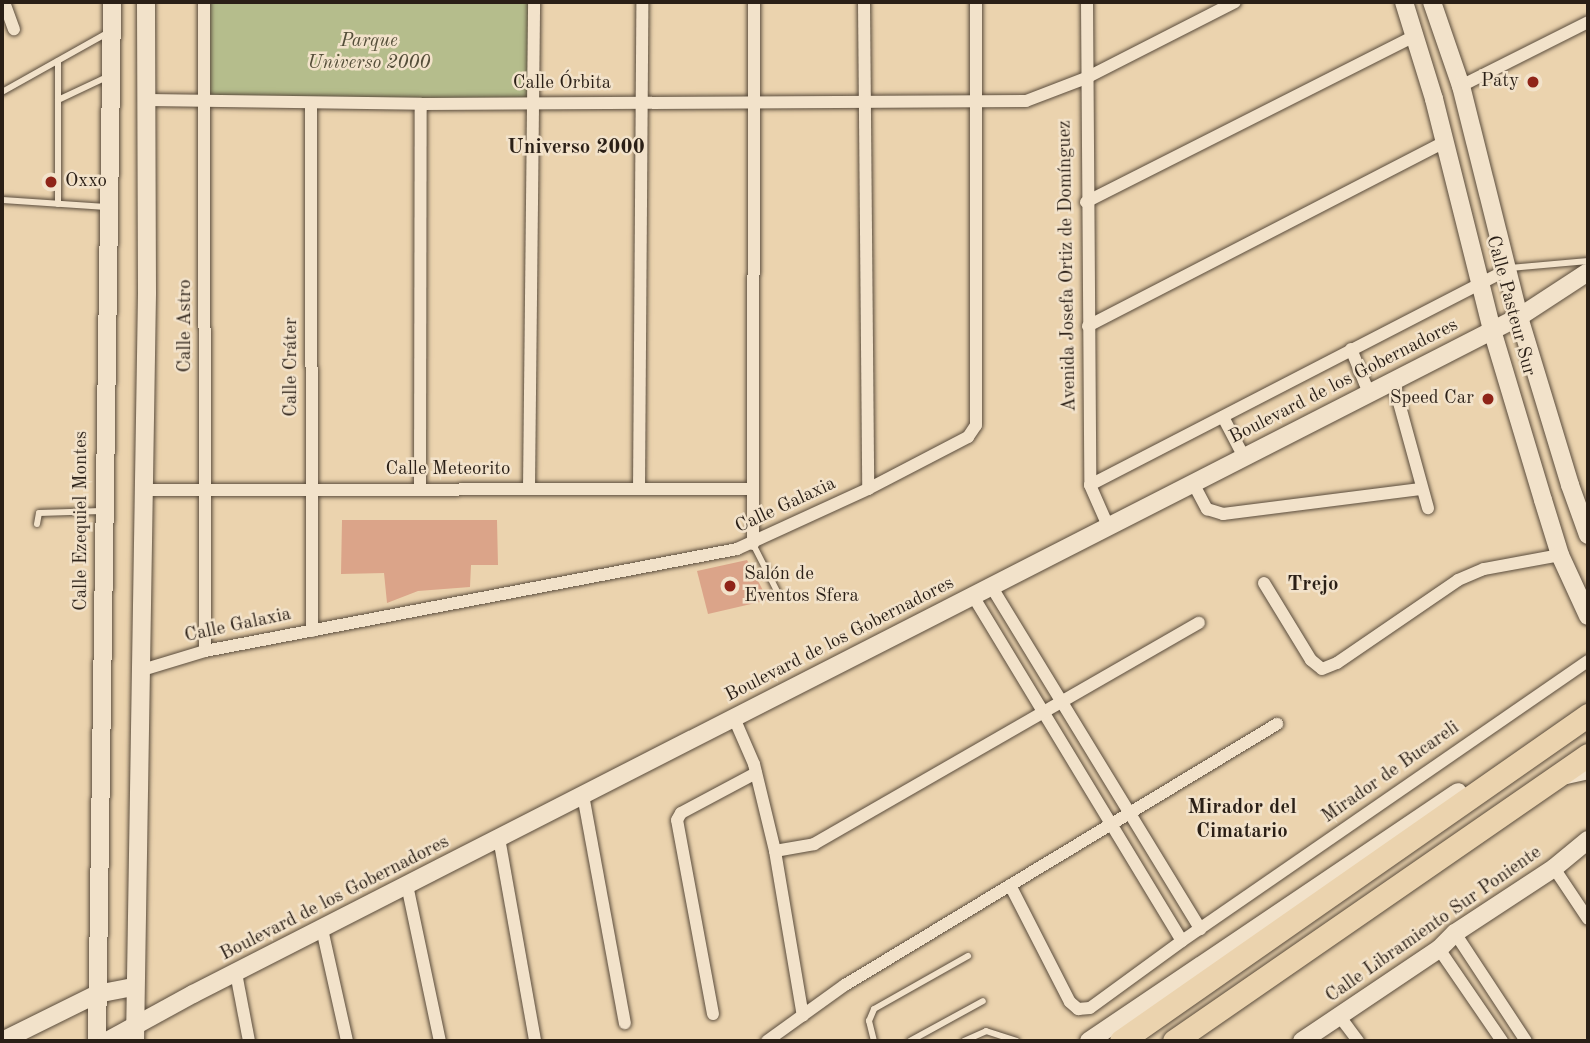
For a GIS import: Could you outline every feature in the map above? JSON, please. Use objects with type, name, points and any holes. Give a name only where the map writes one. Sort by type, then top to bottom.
[{"type":"highway","points":[[1121,1041],[1588,715]]},
{"type":"highway","points":[[1174,1041],[1588,755]]},
{"type":"highway","points":[[1262,925],[1368,871]]},
{"type":"main road","name":"Calle Ezequiel Montes","points":[[97,1041],[112,2]]},
{"type":"main road","points":[[135,1033],[144,490],[148,100],[146,2]]},
{"type":"main road","name":"Calle Pasteur Sur","points":[[1404,2],[1416,35],[1445,142],[1492,330],[1560,555],[1588,614]]},
{"type":"main road","name":"Calle Pasteur Sur","points":[[1432,2],[1461,86],[1519,317],[1588,535]]},
{"type":"main road","name":"Boulevard de los Gobernadores","points":[[107,1041],[135,1033],[236,973],[1519,317],[1588,272]]},
{"type":"main road","points":[[1089,1041],[1588,704]]},
{"type":"main road","name":"Calle Libramiento Sur Poniente","points":[[1302,1041],[1439,950],[1455,933],[1554,868],[1588,840]]},
{"type":"main road","points":[[2,1041],[97,994],[134,987]]},
{"type":"street","points":[[4,2],[14,29]]},
{"type":"street","name":"Calle Astro","points":[[204,2],[205,651]]},
{"type":"street","points":[[529,489],[534,2]]},
{"type":"street","points":[[639,489],[642,2]]},
{"type":"street","points":[[753,544],[754,2]]},
{"type":"street","points":[[864,2],[868,489]]},
{"type":"street","name":"Calle Galaxia","points":[[139,671],[205,651],[753,544],[968,437],[976,425],[976,2]]},
{"type":"street","name":"Avenida Josefa Ortiz de Domínguez","points":[[1087,2],[1086,202],[1090,485],[1108,526]]},
{"type":"street","name":"Calle Órbita","points":[[148,100],[311,104],[754,104],[977,102],[1040,98],[1086,78],[1235,2]]},
{"type":"street","points":[[1461,86],[1588,22]]},
{"type":"street","points":[[1086,202],[1416,35]]},
{"type":"street","name":"Calle Cráter","points":[[311,104],[312,631]]},
{"type":"street","points":[[420,488],[421,104]]},
{"type":"street","points":[[1088,326],[1445,142]]},
{"type":"street","points":[[1090,485],[1508,269]]},
{"type":"street","points":[[1351,349],[1369,393]]},
{"type":"street","points":[[1393,381],[1427,508]]},
{"type":"street","points":[[1223,417],[1244,457]]},
{"type":"street","points":[[1193,483],[1207,509],[1223,514],[1420,489]]},
{"type":"street","name":"Calle Meteorito","points":[[144,490],[753,489]]},
{"type":"street","points":[[1264,583],[1311,660],[1322,668],[1337,663],[1458,580],[1483,569],[1560,555]]},
{"type":"street","points":[[991,586],[1200,929]]},
{"type":"street","points":[[973,596],[1113,822],[1182,941]]},
{"type":"street","points":[[775,851],[814,844],[1199,624]]},
{"type":"street","name":"Mirador de Bucareli","points":[[1010,884],[1070,1002],[1078,1009],[1090,1009],[1182,941],[1588,661]]},
{"type":"street","points":[[734,718],[756,773],[775,851],[803,1016]]},
{"type":"street","points":[[767,1041],[845,985],[1277,724]]},
{"type":"street","points":[[713,1014],[677,820],[681,813],[756,773]]},
{"type":"street","points":[[1549,782],[1588,774]]},
{"type":"street","points":[[583,795],[625,1023]]},
{"type":"street","points":[[499,838],[535,1041]]},
{"type":"street","points":[[1554,868],[1588,919]]},
{"type":"street","points":[[407,885],[440,1041]]},
{"type":"street","points":[[322,929],[348,1041]]},
{"type":"street","points":[[1455,933],[1526,1041]]},
{"type":"street","points":[[1439,950],[1502,1041]]},
{"type":"street","points":[[236,973],[249,1041]]},
{"type":"street","points":[[1340,1017],[1359,1041]]},
{"type":"lane","points":[[2,92],[111,31]]},
{"type":"lane","points":[[58,61],[58,204]]},
{"type":"lane","points":[[58,100],[110,75]]},
{"type":"lane","points":[[2,200],[107,207]]},
{"type":"lane","points":[[1508,269],[1588,261]]},
{"type":"lane","points":[[37,524],[38,513],[103,511]]},
{"type":"lane","points":[[753,544],[778,593]]},
{"type":"lane","points":[[874,1041],[869,1021],[874,1009],[968,956]]},
{"type":"lane","points":[[910,1041],[983,1001]]},
{"type":"lane","points":[[964,1041],[986,1031],[1016,1041]]},
{"type":"green space","name":"Parque Universo 2000","points":[[204,2],[534,2],[531,104],[206,103]]},
{"type":"building","points":[[342,520],[497,520],[498,565],[471,565],[470,587],[418,591],[387,603],[384,573],[341,574]]},
{"type":"building","name":"Salón de Eventos Sfera","points":[[747,560],[768,600],[708,614],[697,571]]},
{"type":"place","name":"Paty","points":[[1533,82]]},
{"type":"place","name":"Oxxo","points":[[51,182]]},
{"type":"place","name":"Speed Car","points":[[1488,399]]},
{"type":"place","name":"Salón de Eventos Sfera","points":[[730,586]]},
{"type":"district","name":"Universo 2000","points":[[576,148]]},
{"type":"district","name":"Trejo","points":[[1313,585]]},
{"type":"district","name":"Mirador del Cimatario","points":[[1242,820]]}]
